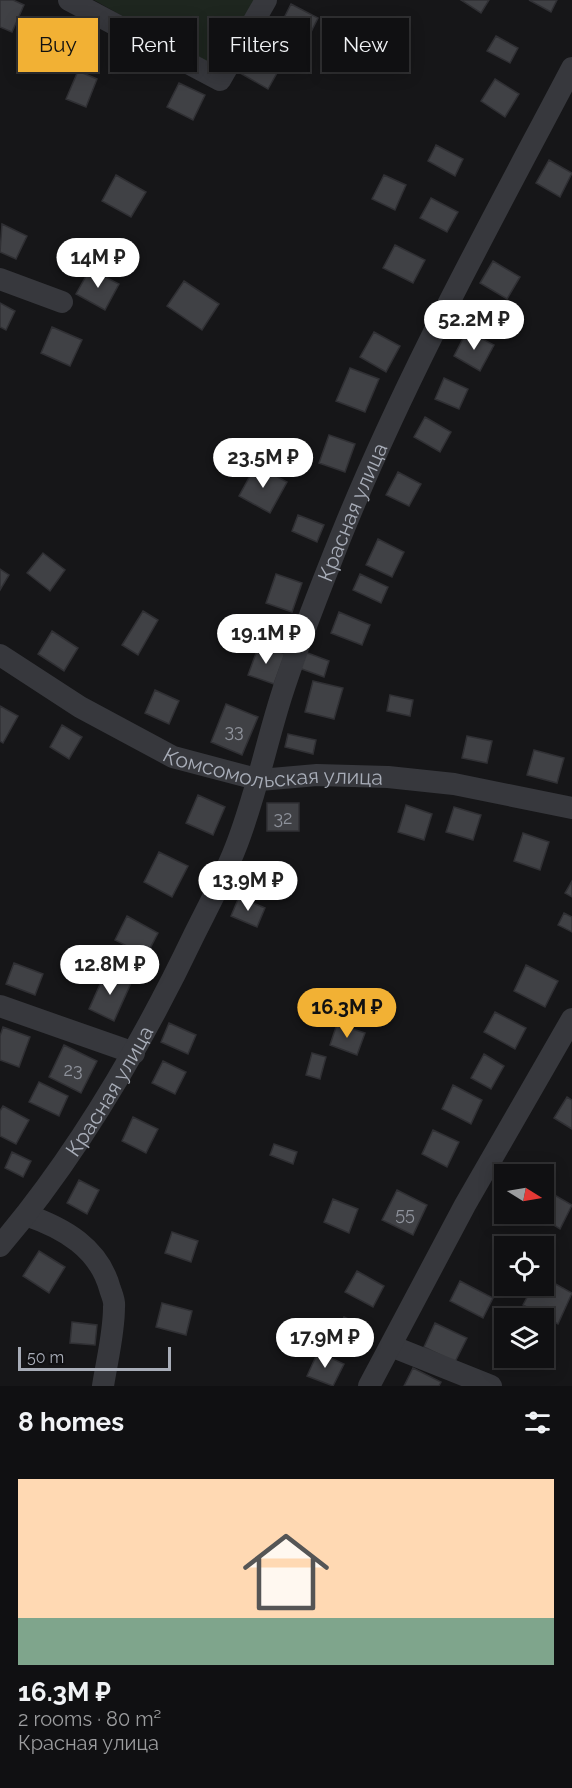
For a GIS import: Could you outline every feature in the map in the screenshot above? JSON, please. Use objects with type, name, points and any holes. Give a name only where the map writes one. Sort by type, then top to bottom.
[{"type":"street","points":[[69,0],[220,80],[266,0]]},
{"type":"street","name":"Красная улица","points":[[0,1246],[26,1215],[134,1053],[235,851],[260,780],[281,698],[342,534],[478,245],[572,68]]},
{"type":"street","points":[[0,279],[62,302]]},
{"type":"street","name":"Комсомольская улица","points":[[0,655],[80,707],[173,757],[260,780],[317,775],[388,777],[454,784],[572,808]]},
{"type":"street","points":[[0,1006],[134,1053]]},
{"type":"street","points":[[369,1386],[465,1204],[572,1019]]},
{"type":"street","points":[[26,1215],[56,1226],[72,1236],[98,1261],[106,1275],[115,1305],[103,1386]]},
{"type":"street","points":[[391,1346],[491,1386]]},
{"type":"shaded area","points":[[94,0],[254,0],[244,18],[209,18],[209,61],[205,63],[197,58],[197,18],[126,18]]},
{"type":"building","points":[[0,0],[13,0],[24,5],[12,32],[0,27]]},
{"type":"building","points":[[461,0],[489,0],[481,13]]},
{"type":"building","points":[[529,0],[557,0],[551,12]]},
{"type":"building","points":[[291,4],[318,18],[310,34],[310,18],[284,18]]},
{"type":"building","points":[[496,36],[518,48],[510,63],[487,51]]},
{"type":"building","points":[[78,72],[97,79],[86,107],[66,99]]},
{"type":"building","points":[[241,72],[278,72],[268,89]]},
{"type":"building","points":[[495,79],[519,94],[505,117],[481,101]]},
{"type":"building","points":[[179,83],[205,95],[193,120],[167,107]]},
{"type":"building","points":[[436,145],[463,159],[455,176],[428,161]]},
{"type":"building","points":[[549,160],[572,173],[560,197],[536,183]]},
{"type":"building","points":[[116,175],[146,192],[131,217],[102,201]]},
{"type":"building","points":[[384,175],[406,185],[395,210],[372,199]]},
{"type":"building","points":[[431,198],[458,212],[447,232],[420,218]]},
{"type":"building","points":[[2,224],[27,236],[16,259],[0,252]]},
{"type":"building","points":[[395,245],[425,260],[413,283],[383,268]]},
{"type":"building","points":[[493,261],[520,277],[507,299],[480,283]]},
{"type":"building","points":[[90,269],[119,284],[105,310],[76,294]]},
{"type":"building","points":[[184,281],[219,304],[202,330],[167,306]]},
{"type":"building","points":[[0,303],[15,311],[6,330],[0,327]]},
{"type":"building","points":[[52,327],[82,340],[70,366],[41,353]]},
{"type":"building","points":[[467,331],[494,345],[480,371],[454,356]]},
{"type":"building","points":[[374,332],[400,346],[386,372],[360,357]]},
{"type":"building","points":[[350,368],[379,379],[365,412],[336,401]]},
{"type":"building","points":[[444,378],[468,389],[459,409],[435,399]]},
{"type":"building","points":[[425,417],[451,432],[440,452],[414,437]]},
{"type":"building","points":[[329,435],[355,444],[345,472],[319,463]]},
{"type":"building","points":[[256,465],[287,482],[270,513],[239,496]]},
{"type":"building","points":[[398,472],[421,484],[409,506],[386,495]]},
{"type":"building","points":[[298,515],[324,525],[317,542],[292,531]]},
{"type":"building","points":[[378,539],[404,552],[392,577],[366,565]]},
{"type":"building","points":[[43,553],[65,570],[50,591],[27,573]]},
{"type":"building","points":[[0,569],[9,575],[0,590]]},
{"type":"building","points":[[276,574],[302,583],[292,612],[266,603]]},
{"type":"building","points":[[360,574],[388,587],[381,603],[353,590]]},
{"type":"building","points":[[143,611],[158,620],[138,655],[122,645]]},
{"type":"building","points":[[339,612],[370,625],[362,645],[331,633]]},
{"type":"building","points":[[52,631],[78,648],[64,671],[38,654]]},
{"type":"building","points":[[259,645],[285,654],[274,684],[248,675]]},
{"type":"building","points":[[305,652],[329,661],[324,677],[299,668]]},
{"type":"building","points":[[313,681],[343,688],[334,719],[305,712]]},
{"type":"building","points":[[155,690],[179,701],[169,724],[145,713]]},
{"type":"building","points":[[390,695],[413,700],[410,716],[387,711]]},
{"type":"building","points":[[226,704],[258,717],[242,755],[211,742]]},
{"type":"building","points":[[0,706],[18,716],[3,743],[0,741]]},
{"type":"building","points":[[62,725],[82,737],[69,759],[50,747]]},
{"type":"building","points":[[288,734],[316,740],[313,754],[285,747]]},
{"type":"building","points":[[467,736],[492,741],[487,763],[462,758]]},
{"type":"building","points":[[534,750],[564,758],[557,783],[527,775]]},
{"type":"building","points":[[198,795],[225,807],[213,835],[186,823]]},
{"type":"building","points":[[267,803],[299,803],[299,831],[267,831]]},
{"type":"building","points":[[406,805],[432,814],[424,840],[398,832]]},
{"type":"building","points":[[454,807],[481,815],[473,840],[446,832]]},
{"type":"building","points":[[523,833],[549,842],[540,870],[514,861]]},
{"type":"building","points":[[159,852],[188,866],[172,897],[144,882]]},
{"type":"building","points":[[572,881],[572,897],[565,893]]},
{"type":"building","points":[[239,897],[265,908],[257,927],[231,916]]},
{"type":"building","points":[[564,913],[572,917],[572,932],[558,925]]},
{"type":"building","points":[[127,916],[158,933],[146,956],[115,940]]},
{"type":"building","points":[[14,963],[43,974],[35,995],[6,984]]},
{"type":"building","points":[[526,965],[558,981],[545,1007],[514,991]]},
{"type":"building","points":[[106,971],[131,983],[114,1021],[89,1009]]},
{"type":"building","points":[[495,1012],[526,1028],[515,1049],[484,1032]]},
{"type":"building","points":[[169,1023],[196,1035],[188,1054],[161,1042]]},
{"type":"building","points":[[337,1024],[365,1033],[357,1055],[330,1045]]},
{"type":"building","points":[[3,1027],[30,1037],[19,1067],[0,1060],[0,1036]]},
{"type":"building","points":[[64,1045],[97,1061],[81,1093],[49,1077]]},
{"type":"building","points":[[312,1053],[326,1057],[320,1079],[306,1075]]},
{"type":"building","points":[[484,1054],[504,1066],[491,1089],[471,1078]]},
{"type":"building","points":[[163,1061],[186,1072],[175,1094],[152,1083]]},
{"type":"building","points":[[39,1082],[68,1096],[59,1116],[29,1102]]},
{"type":"building","points":[[453,1085],[482,1100],[471,1124],[442,1109]]},
{"type":"building","points":[[567,1097],[572,1100],[572,1129],[554,1118]]},
{"type":"building","points":[[3,1106],[29,1120],[16,1144],[0,1136],[0,1111]]},
{"type":"building","points":[[133,1117],[158,1129],[146,1153],[122,1141]]},
{"type":"building","points":[[433,1130],[459,1142],[447,1167],[422,1154]]},
{"type":"building","points":[[274,1144],[297,1152],[293,1164],[270,1155]]},
{"type":"building","points":[[12,1152],[31,1161],[23,1177],[5,1168]]},
{"type":"building","points":[[79,1180],[99,1190],[87,1214],[67,1203]]},
{"type":"building","points":[[397,1190],[427,1205],[413,1235],[382,1220]]},
{"type":"building","points":[[554,1195],[572,1205],[560,1229],[552,1224],[554,1224]]},
{"type":"building","points":[[333,1199],[358,1209],[349,1233],[324,1222]]},
{"type":"building","points":[[172,1232],[198,1241],[191,1262],[165,1253]]},
{"type":"building","points":[[39,1251],[65,1267],[49,1293],[23,1276]]},
{"type":"building","points":[[357,1271],[384,1286],[373,1307],[345,1292]]},
{"type":"building","points":[[460,1281],[493,1298],[483,1318],[450,1301]]},
{"type":"building","points":[[554,1283],[572,1293],[558,1324],[554,1322],[554,1308],[529,1308],[523,1305],[528,1296],[554,1296]]},
{"type":"building","points":[[162,1303],[192,1311],[186,1335],[156,1327]]},
{"type":"building","points":[[344,1317],[364,1326],[358,1339],[338,1330]]},
{"type":"building","points":[[72,1322],[97,1325],[95,1345],[70,1343]]},
{"type":"building","points":[[435,1323],[467,1338],[455,1362],[424,1347]]},
{"type":"building","points":[[318,1352],[344,1364],[333,1386],[307,1376]]},
{"type":"building","points":[[413,1368],[441,1382],[439,1386],[404,1386]]}]
